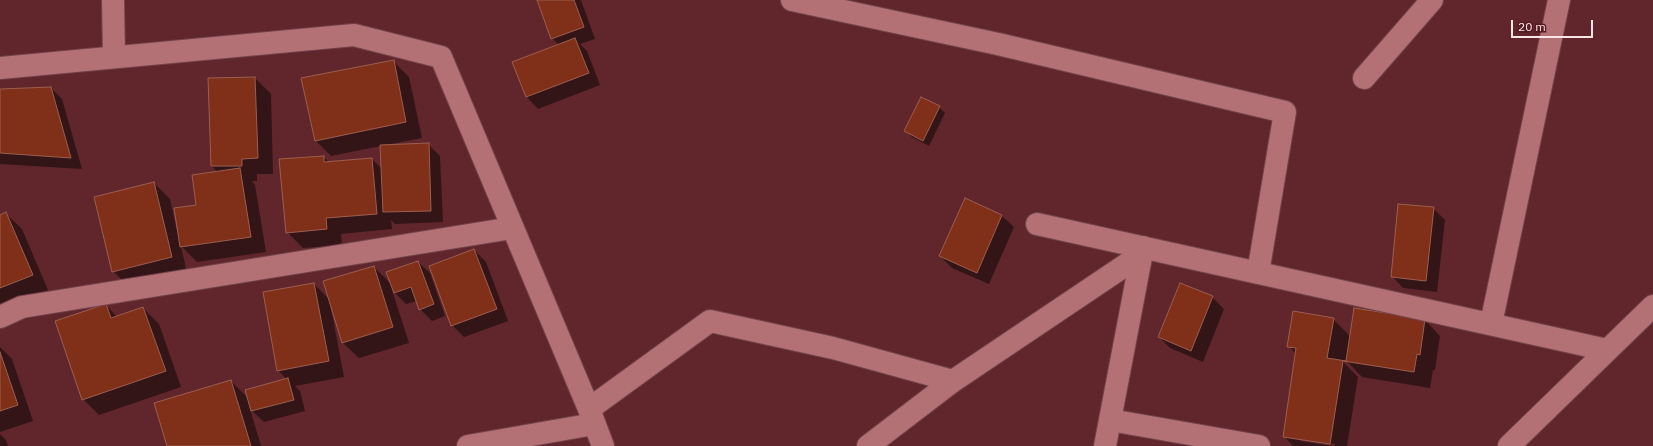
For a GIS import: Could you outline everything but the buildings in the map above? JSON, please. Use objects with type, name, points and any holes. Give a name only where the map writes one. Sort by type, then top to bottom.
[{"type":"street","points":[[113,0],[114,57]]},
{"type":"street","points":[[792,0],[998,44],[1284,112],[1258,273]]},
{"type":"street","points":[[1364,78],[1432,0]]},
{"type":"street","points":[[1491,324],[1558,0]]},
{"type":"street","points":[[0,68],[354,35],[440,57],[592,416],[603,446]]},
{"type":"street","points":[[1037,224],[1142,250],[1258,273],[1607,350]]},
{"type":"street","points":[[0,317],[22,307],[512,228]]},
{"type":"street","points":[[868,446],[953,381],[1142,250]]},
{"type":"street","points":[[1105,446],[1142,250]]},
{"type":"street","points":[[1508,446],[1653,306]]},
{"type":"street","points":[[468,446],[592,416],[710,321],[833,348],[953,381]]},
{"type":"street","points":[[1110,420],[1259,446]]}]
